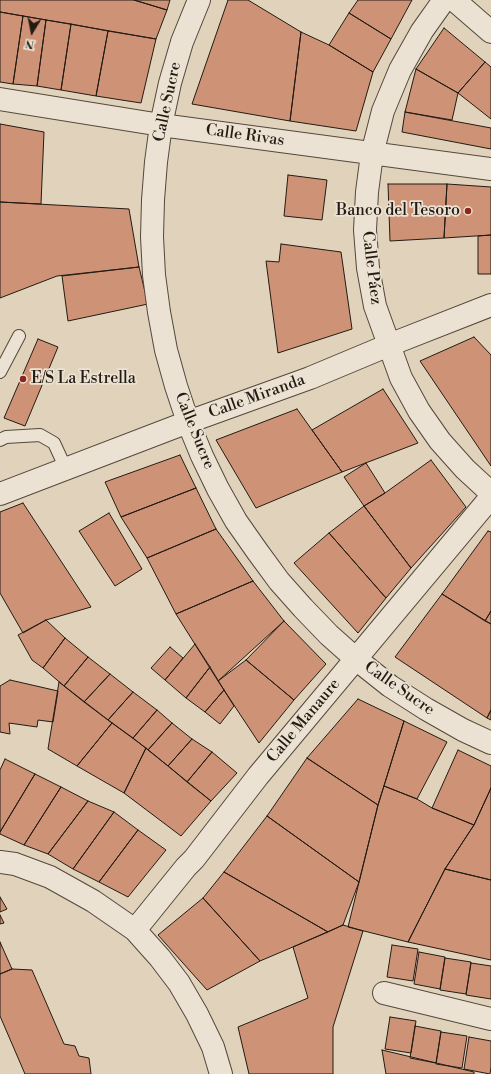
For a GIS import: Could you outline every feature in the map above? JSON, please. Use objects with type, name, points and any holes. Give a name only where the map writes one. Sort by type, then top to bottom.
[{"type":"street","name":"Calle Sucre","points":[[198,0],[180,49],[170,83],[161,125],[156,162],[152,237],[154,275],[166,350],[188,422],[202,456],[236,521],[279,581],[303,608],[329,635],[390,686],[463,730],[491,743]]},
{"type":"street","name":"Calle Páez","points":[[444,0],[422,31],[400,70],[384,111],[372,154],[366,192],[365,230],[368,268],[375,306],[401,378],[419,410],[440,441],[465,469],[491,493]]},
{"type":"street","points":[[454,0],[491,32]]},
{"type":"street","name":"Calle Rivas","points":[[0,99],[161,125],[491,169]]},
{"type":"street","name":"Calle Miranda","points":[[0,494],[188,422],[310,378],[491,305]]},
{"type":"street","name":"Calle Manaure","points":[[135,930],[194,859],[258,776],[491,497]]},
{"type":"street","points":[[0,862],[14,864],[50,877],[93,901],[135,930],[160,958],[179,984],[197,1014],[213,1047],[222,1074]]},
{"type":"street","points":[[384,993],[491,1019]]},
{"type":"lane","points":[[0,372],[19,336]]},
{"type":"lane","points":[[0,440],[6,437],[40,435],[54,443],[66,469]]},
{"type":"building","points":[[0,0],[134,0],[167,10],[156,39],[0,12]]},
{"type":"building","points":[[134,0],[170,0],[167,10]]},
{"type":"building","points":[[228,0],[248,0],[301,32],[290,121],[192,104]]},
{"type":"building","points":[[358,0],[412,0],[391,39],[349,13]]},
{"type":"building","points":[[0,12],[23,16],[13,84],[0,82]]},
{"type":"building","points":[[349,13],[391,39],[373,72],[329,45]]},
{"type":"building","points":[[23,16],[46,20],[37,86],[13,84]]},
{"type":"building","points":[[46,20],[71,24],[61,90],[37,86]]},
{"type":"building","points":[[71,24],[108,31],[96,96],[61,90]]},
{"type":"building","points":[[444,28],[485,62],[458,93],[416,69]]},
{"type":"building","points":[[108,31],[156,39],[141,103],[96,96]]},
{"type":"building","points":[[301,32],[329,45],[373,72],[356,131],[290,121]]},
{"type":"building","points":[[485,62],[491,67],[491,119],[458,93]]},
{"type":"building","points":[[416,69],[458,93],[452,120],[405,112]]},
{"type":"building","points":[[405,112],[491,128],[491,149],[402,132]]},
{"type":"building","points":[[0,124],[44,132],[41,204],[0,202]]},
{"type":"building","points":[[288,175],[327,180],[322,220],[284,216]]},
{"type":"building","points":[[388,184],[447,184],[444,238],[390,241]]},
{"type":"building","name":"Banco del Tesoro","points":[[447,184],[491,187],[491,235],[444,238]]},
{"type":"building","points":[[0,202],[129,209],[139,267],[57,276],[0,298]]},
{"type":"building","points":[[491,235],[491,274],[478,274],[478,236]]},
{"type":"building","points":[[281,244],[341,252],[352,329],[278,353],[266,261],[279,262]]},
{"type":"building","points":[[139,267],[148,304],[68,321],[62,276]]},
{"type":"building","points":[[474,337],[491,355],[491,466],[420,361]]},
{"type":"building","points":[[38,339],[58,347],[25,426],[4,418]]},
{"type":"building","points":[[383,389],[418,443],[342,472],[312,430]]},
{"type":"building","points":[[297,409],[342,472],[256,508],[216,440]]},
{"type":"building","points":[[180,455],[196,488],[121,517],[105,482]]},
{"type":"building","points":[[431,460],[466,507],[411,568],[364,506]]},
{"type":"building","points":[[366,463],[385,493],[364,506],[344,477]]},
{"type":"building","points":[[196,488],[216,529],[147,558],[121,517]]},
{"type":"building","points":[[23,503],[91,607],[46,620],[23,633],[0,593],[0,512]]},
{"type":"building","points":[[364,506],[411,568],[386,598],[329,533]]},
{"type":"building","points":[[109,513],[142,569],[115,586],[79,531]]},
{"type":"building","points":[[216,529],[253,581],[176,614],[147,558]]},
{"type":"building","points":[[488,531],[491,532],[491,611],[485,621],[442,594]]},
{"type":"building","points":[[329,533],[386,598],[358,633],[294,563]]},
{"type":"building","points":[[253,581],[284,621],[218,681],[176,614]]},
{"type":"building","points":[[442,594],[491,624],[491,710],[487,718],[395,657]]},
{"type":"building","points":[[491,611],[491,624],[485,621]]},
{"type":"building","points":[[46,620],[65,638],[43,668],[32,660],[18,635]]},
{"type":"building","points":[[284,621],[326,664],[294,700],[246,660]]},
{"type":"building","points":[[65,638],[88,657],[64,686],[43,668]]},
{"type":"building","points":[[195,644],[210,667],[186,698],[165,680]]},
{"type":"building","points":[[170,647],[183,658],[165,680],[151,668]]},
{"type":"building","points":[[88,657],[110,674],[84,702],[64,686]]},
{"type":"building","points":[[246,660],[294,700],[259,743],[218,681]]},
{"type":"building","points":[[210,667],[224,690],[205,712],[186,698]]},
{"type":"building","points":[[110,674],[133,692],[108,720],[84,702]]},
{"type":"building","points":[[10,680],[58,691],[53,722],[38,720],[37,727],[9,723],[10,734],[0,732],[0,686]]},
{"type":"building","points":[[59,682],[112,723],[77,766],[48,749]]},
{"type":"building","points":[[224,690],[234,706],[220,724],[205,712]]},
{"type":"building","points":[[133,692],[157,710],[133,738],[108,720]]},
{"type":"building","points":[[358,699],[404,721],[378,805],[307,758]]},
{"type":"building","points":[[157,710],[172,723],[148,750],[133,738]]},
{"type":"building","points":[[491,710],[491,720],[487,718]]},
{"type":"building","points":[[404,721],[447,742],[417,799],[384,786]]},
{"type":"building","points":[[112,723],[146,748],[124,793],[77,766]]},
{"type":"building","points":[[172,723],[192,739],[168,766],[148,750]]},
{"type":"building","points":[[192,739],[212,752],[187,782],[168,766]]},
{"type":"building","points":[[146,748],[211,801],[181,836],[124,793]]},
{"type":"building","points":[[458,750],[491,766],[491,788],[474,825],[432,808]]},
{"type":"building","points":[[212,752],[237,773],[211,801],[187,782]]},
{"type":"building","points":[[307,758],[378,805],[359,882],[267,816]]},
{"type":"building","points":[[5,759],[35,774],[0,832],[0,770]]},
{"type":"building","points":[[35,774],[61,787],[24,845],[0,834],[0,832]]},
{"type":"building","points":[[384,786],[474,825],[445,869],[408,942],[348,927]]},
{"type":"building","points":[[61,787],[88,801],[48,854],[24,845]]},
{"type":"building","points":[[491,788],[491,880],[445,869],[474,825]]},
{"type":"building","points":[[88,801],[114,812],[73,869],[48,854]]},
{"type":"building","points":[[114,812],[138,830],[99,882],[73,869]]},
{"type":"building","points":[[267,816],[359,882],[343,925],[328,932],[224,872]]},
{"type":"building","points":[[138,830],[166,850],[128,897],[99,882]]},
{"type":"building","points":[[445,869],[491,880],[491,960],[408,942]]},
{"type":"building","points":[[224,872],[328,932],[260,961],[203,898]]},
{"type":"building","points":[[0,897],[7,909],[0,912]]},
{"type":"building","points":[[203,898],[260,961],[207,990],[158,935]]},
{"type":"building","points":[[0,915],[4,923],[0,924]]},
{"type":"building","points":[[343,925],[363,931],[333,1027],[333,1074],[249,1074],[238,1027],[308,998],[293,947]]},
{"type":"building","points":[[0,942],[12,969],[0,974]]},
{"type":"building","points":[[392,945],[418,949],[413,981],[387,977]]},
{"type":"building","points":[[419,952],[445,957],[440,989],[414,984]]},
{"type":"building","points":[[445,958],[471,962],[466,994],[440,990]]},
{"type":"building","points":[[471,963],[491,966],[491,999],[466,995]]},
{"type":"building","points":[[12,969],[32,970],[64,1044],[75,1046],[79,1056],[89,1058],[91,1074],[25,1074],[0,1016],[0,974]]},
{"type":"building","points":[[390,1017],[416,1021],[411,1053],[385,1049]]},
{"type":"building","points":[[415,1026],[441,1031],[436,1063],[410,1058]]},
{"type":"building","points":[[441,1032],[467,1036],[462,1068],[436,1064]]},
{"type":"building","points":[[469,1037],[491,1041],[490,1074],[464,1069]]},
{"type":"building","points":[[382,1050],[474,1072],[474,1074],[386,1074]]},
{"type":"place","name":"Banco del Tesoro","points":[[468,211]]},
{"type":"place","name":"E/S La Estrella","points":[[23,379]]}]
